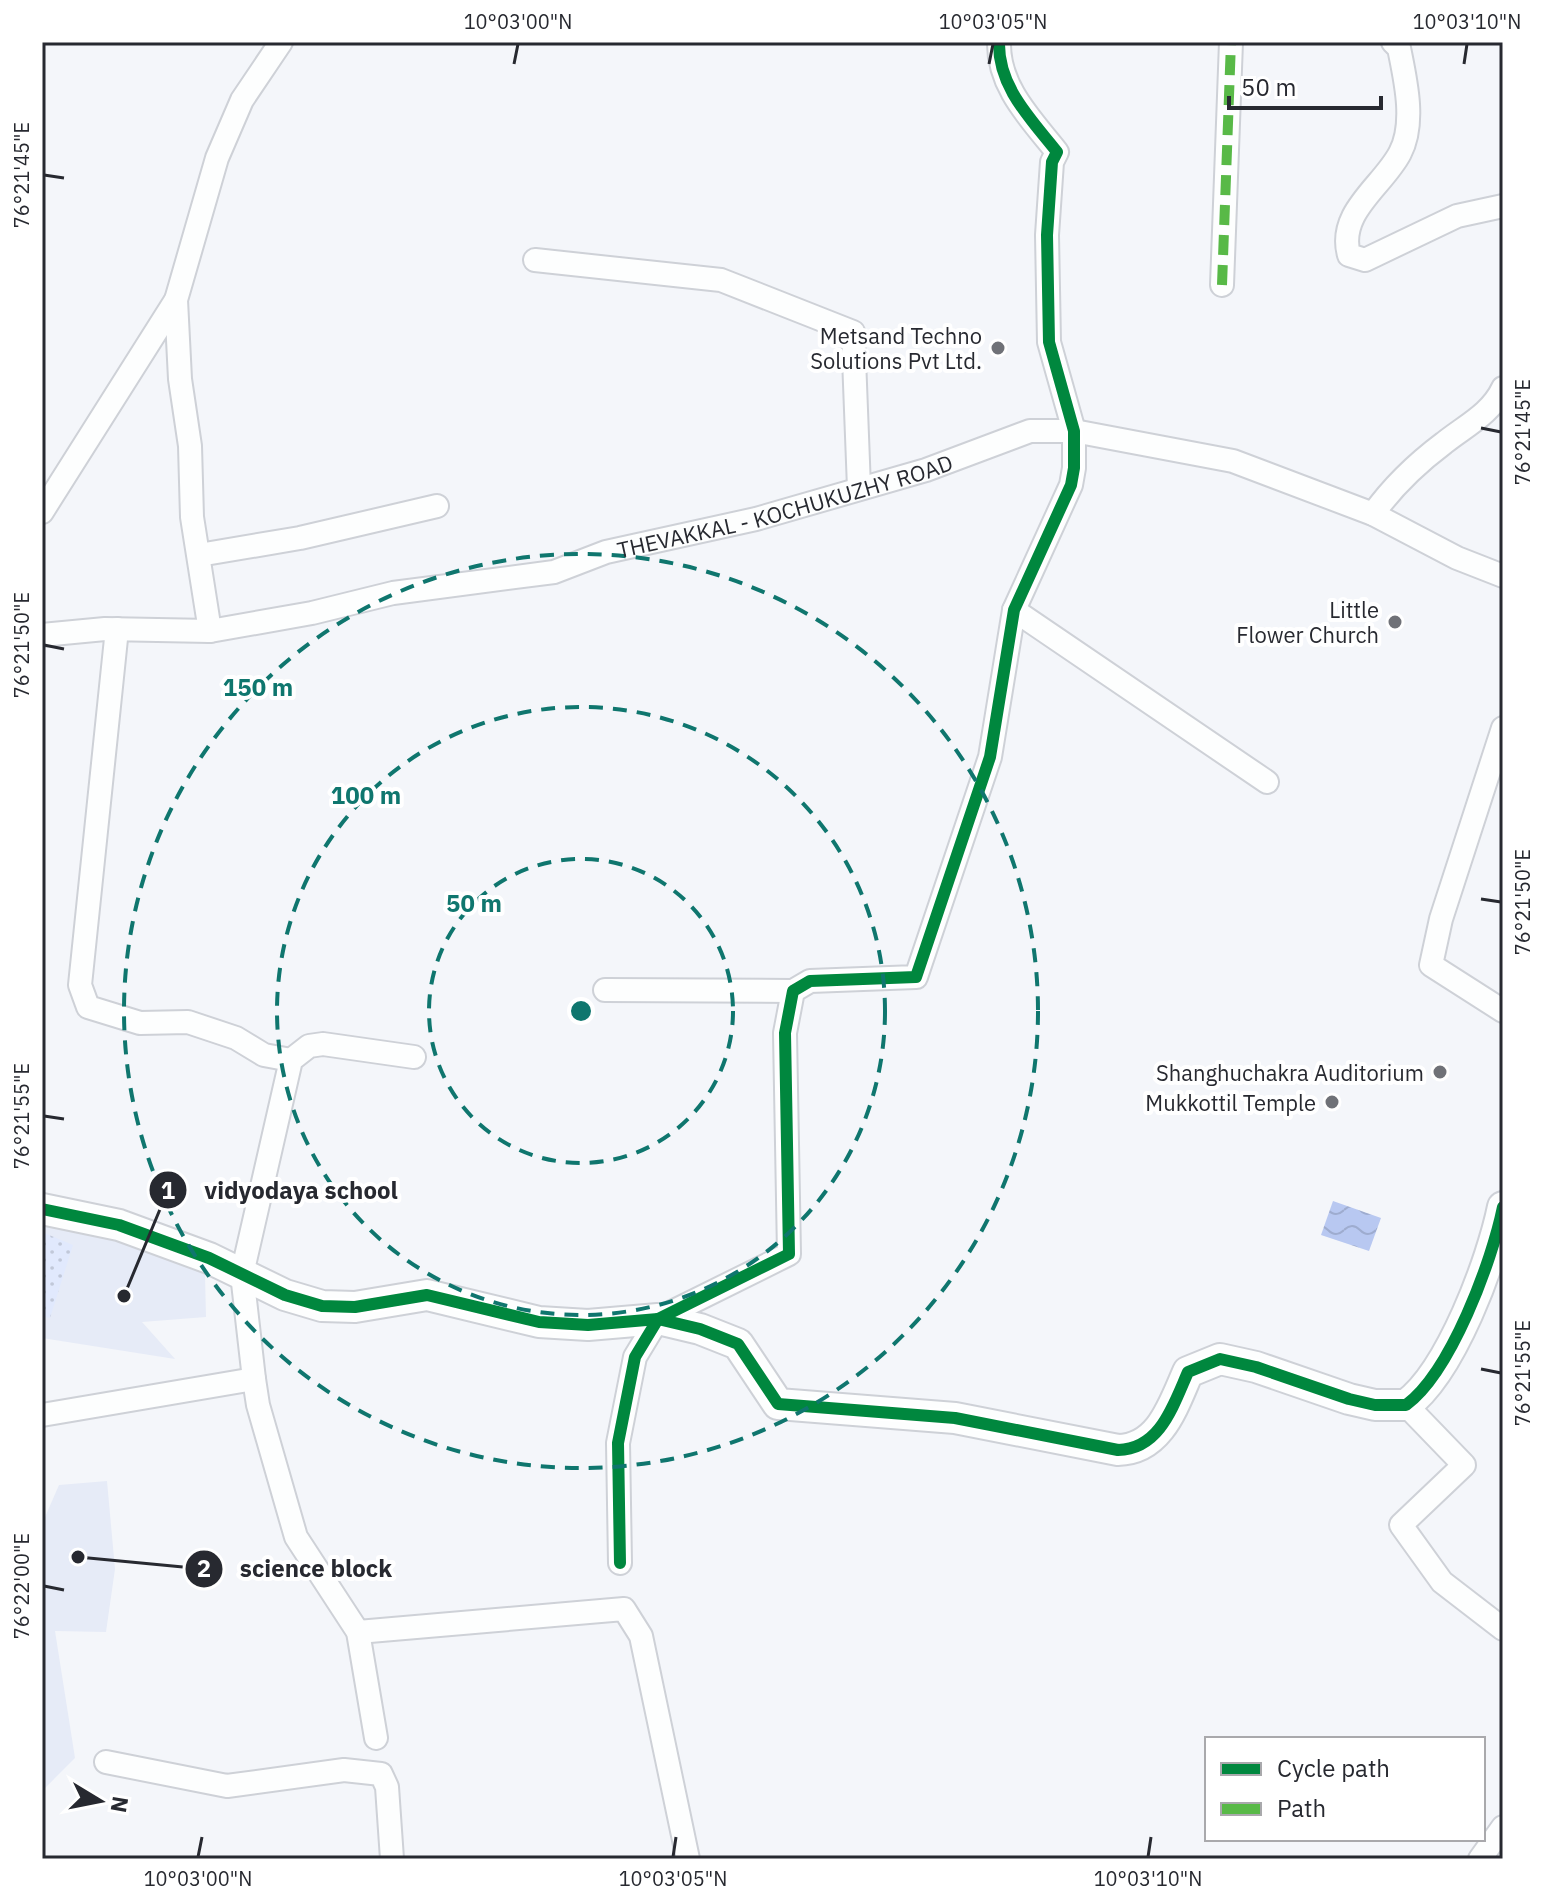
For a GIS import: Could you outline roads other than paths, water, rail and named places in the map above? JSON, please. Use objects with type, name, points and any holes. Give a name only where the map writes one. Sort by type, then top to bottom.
[{"type":"street","points":[[42,512],[176,300],[217,158],[242,100],[281,42]]},
{"type":"street","points":[[605,990],[793,991],[810,981],[916,977],[990,757],[1014,610],[1071,485],[1074,431],[1049,342],[1047,235],[1052,162],[1057,152],[1011,93],[999,56],[999,42]]},
{"type":"street","points":[[1222,285],[1231,42]]},
{"type":"street","points":[[1393,42],[1399,48],[1409,102],[1401,151],[1356,208],[1346,244],[1349,255],[1365,260],[1457,216],[1503,206]]},
{"type":"street","points":[[535,260],[721,280],[853,332],[859,488]]},
{"type":"street","points":[[176,300],[180,379],[190,446],[192,517],[210,631]]},
{"type":"street","points":[[1373,514],[1394,485],[1446,441],[1473,424],[1499,398],[1503,388]]},
{"type":"street","name":"THEVAKKAL - KOCHUKUZHY ROAD","points":[[42,635],[117,629],[210,631],[312,613],[393,593],[554,572],[606,552],[756,519],[926,470],[1030,431],[1074,431],[1233,461],[1373,514],[1457,558],[1503,576]]},
{"type":"street","points":[[199,555],[300,538],[437,506]]},
{"type":"street","points":[[1014,610],[1267,782]]},
{"type":"street","points":[[117,629],[80,985],[88,1007],[140,1023],[188,1022],[236,1038],[264,1055],[291,1060]]},
{"type":"street","points":[[1503,728],[1441,919],[1431,965],[1503,1011]]},
{"type":"street","points":[[620,1563],[618,1443],[635,1357],[658,1319],[789,1254],[785,1033],[793,991]]},
{"type":"street","points":[[376,1738],[358,1632],[296,1537],[258,1405],[242,1274],[291,1060],[309,1046],[323,1044],[414,1057]]},
{"type":"street","points":[[42,1209],[119,1225],[209,1258],[285,1295],[322,1306],[355,1307],[427,1295],[539,1322],[588,1325],[658,1319],[700,1329],[738,1344],[778,1404],[955,1418],[1118,1450],[1143,1447],[1164,1425],[1188,1372],[1220,1359],[1256,1367],[1349,1399],[1375,1405],[1406,1405],[1430,1383],[1480,1283],[1496,1243],[1503,1207]]},
{"type":"street","points":[[42,1415],[254,1379]]},
{"type":"street","points":[[1406,1405],[1464,1465],[1401,1525],[1442,1582],[1503,1629]]},
{"type":"street","points":[[358,1632],[624,1609],[641,1636],[688,1859]]},
{"type":"street","points":[[106,1762],[227,1786],[344,1770],[381,1774],[387,1787],[392,1859]]},
{"type":"street","points":[[1480,1859],[1503,1827]]},
{"type":"water","points":[[1333,1201],[1381,1218],[1369,1251],[1321,1235]]},
{"type":"place","name":"Metsand Techno Solutions Pvt Ltd.","points":[[998,348]]},
{"type":"place","name":"Little Flower Church","points":[[1395,622]]},
{"type":"place","name":"Shanghuchakra Auditorium","points":[[1440,1072]]},
{"type":"place","name":"Mukkottil Temple","points":[[1332,1102]]},
{"type":"place","name":"vidyodaya school","points":[[124,1296]]},
{"type":"place","name":"science block","points":[[78,1557]]}]
